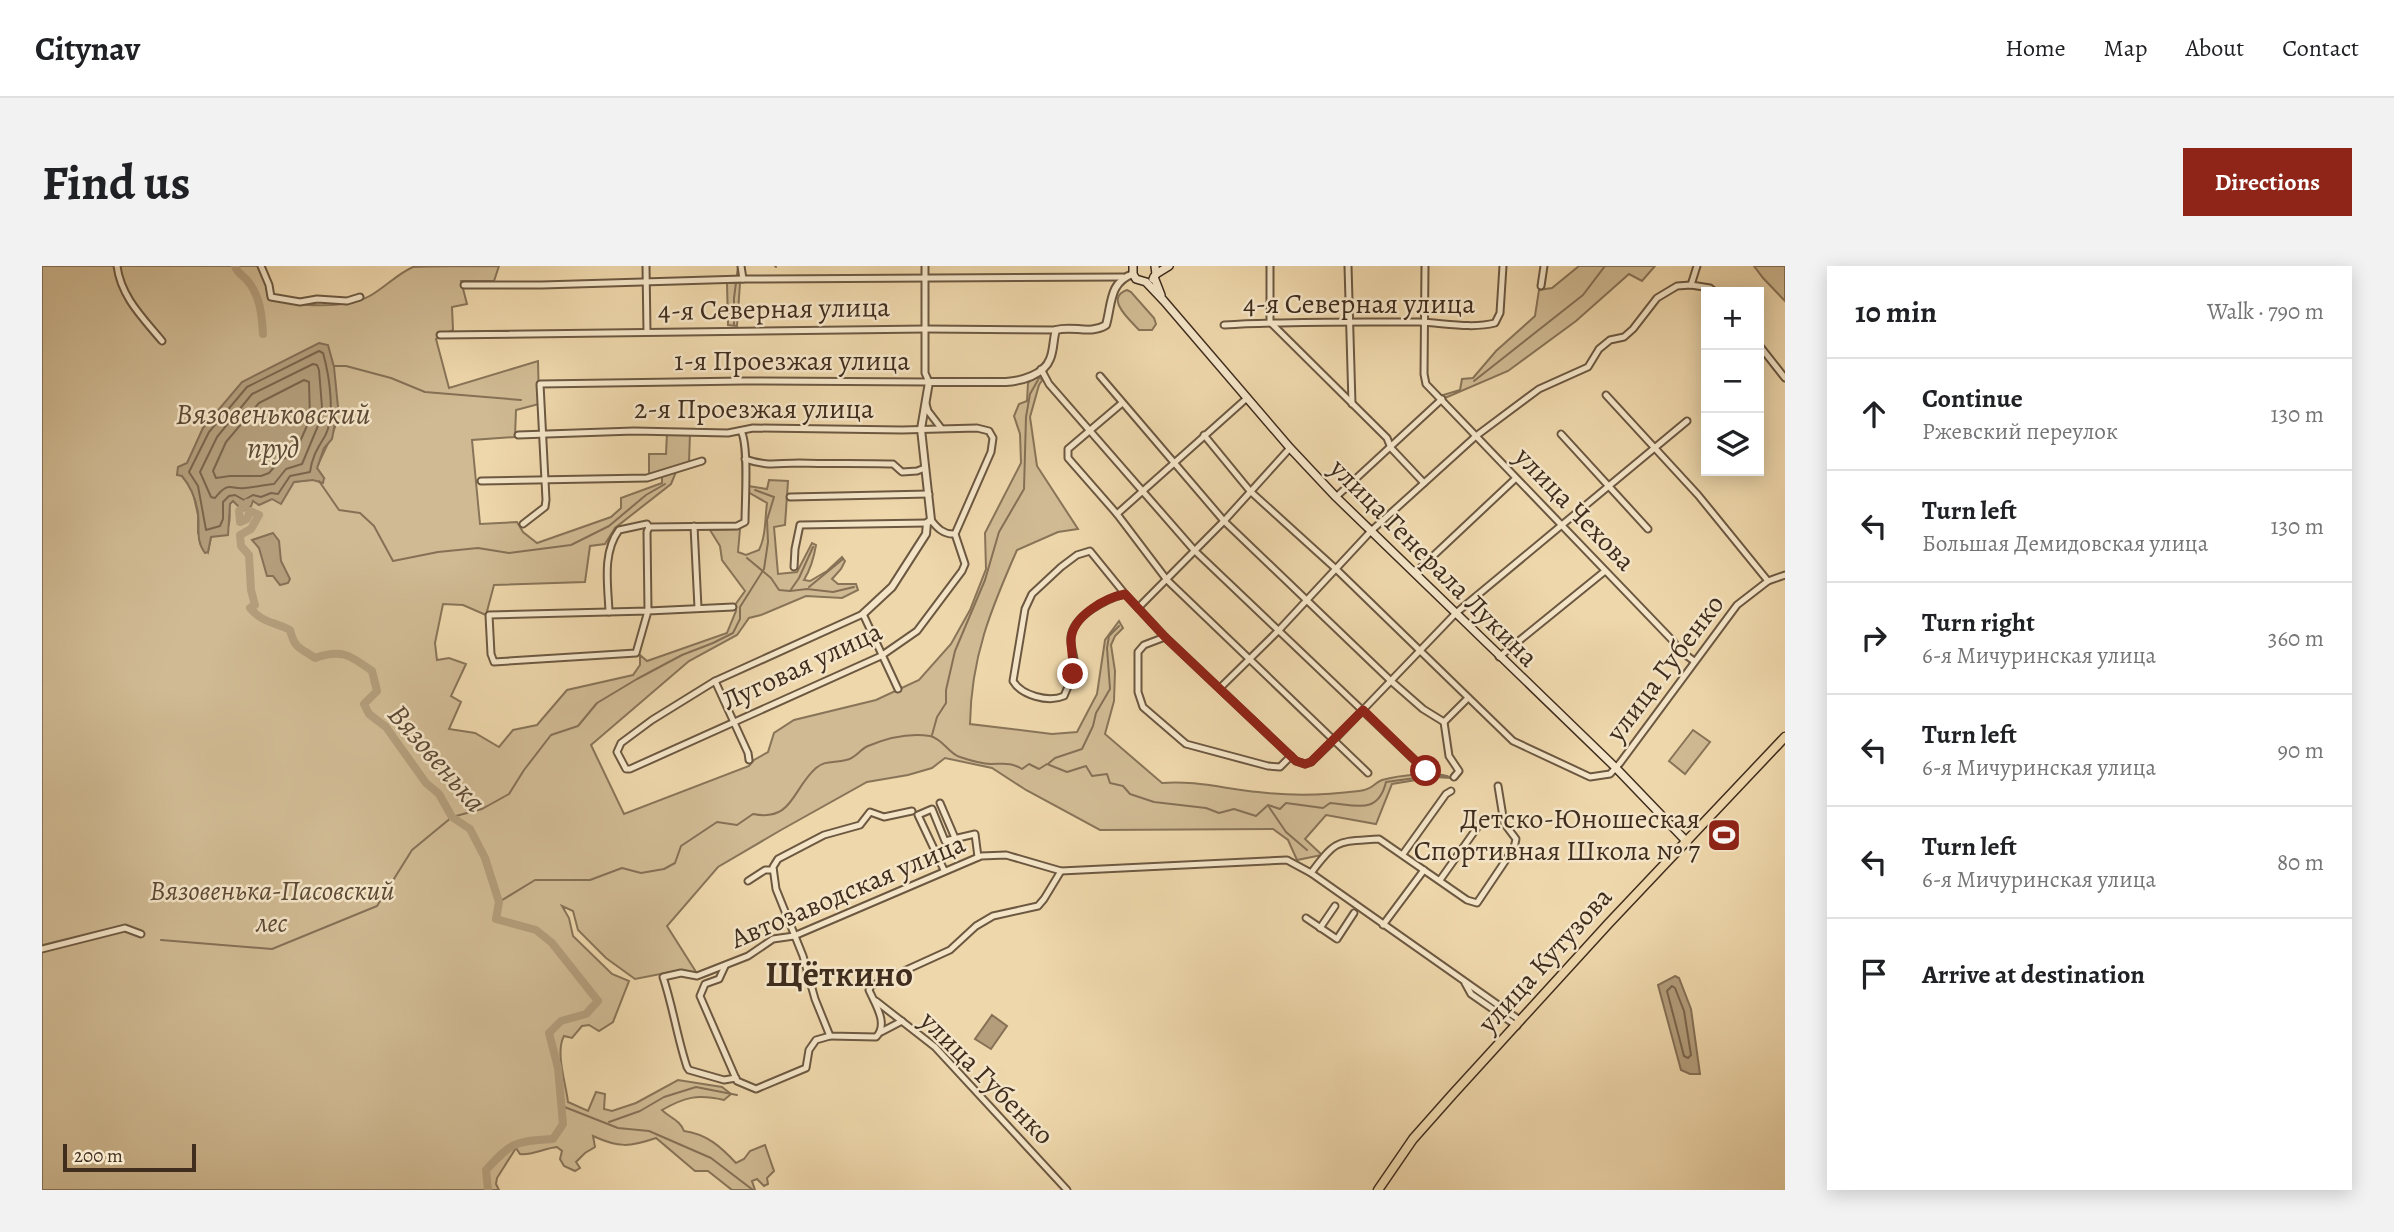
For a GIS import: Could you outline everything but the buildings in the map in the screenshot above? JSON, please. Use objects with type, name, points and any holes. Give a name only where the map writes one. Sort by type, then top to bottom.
[{"type":"main road","points":[[1160,266],[1167,266]]},
{"type":"main road","points":[[1146,282],[1155,272],[1167,266]]},
{"type":"main road","name":"улица Генерала Лукина","points":[[1133,269],[1136,279],[1146,282],[1164,301],[1290,449],[1336,497],[1615,767],[1687,842]]},
{"type":"main road","name":"улица Генерала Лукина","points":[[1155,272],[1164,301]]},
{"type":"main road","name":"улица Кутузова","points":[[1378,1190],[1413,1139],[1609,923],[1785,737]]},
{"type":"street","points":[[117,266],[118,278],[125,294],[162,341]]},
{"type":"street","points":[[261,266],[271,297],[300,302],[360,297]]},
{"type":"street","points":[[646,266],[647,332]]},
{"type":"street","points":[[741,266],[743,279]]},
{"type":"street","points":[[750,760],[715,681],[863,614],[892,587],[926,534],[929,494],[921,429],[929,382],[925,373],[925,266]]},
{"type":"street","points":[[1270,266],[1270,322],[1387,438],[1391,447],[1423,482]]},
{"type":"street","points":[[1348,266],[1352,404]]},
{"type":"street","points":[[1425,266],[1426,323]]},
{"type":"street","name":"4-я Северная улица","points":[[1224,325],[1350,322],[1484,326],[1494,323],[1500,313],[1503,266]]},
{"type":"street","points":[[1541,286],[1544,266]]},
{"type":"street","points":[[1691,285],[1697,266]]},
{"type":"street","points":[[464,285],[743,279],[1123,277],[1133,269]]},
{"type":"street","name":"4-я Северная улица","points":[[440,335],[926,329],[1092,330],[1106,325],[1112,295],[1123,277]]},
{"type":"street","points":[[1220,688],[1279,630],[1371,531],[1476,436],[1539,389],[1588,367],[1598,349],[1610,340],[1624,337],[1657,298],[1677,286],[1704,287]]},
{"type":"street","name":"улица Чехова","points":[[1426,323],[1426,383],[1679,650],[1694,662]]},
{"type":"street","points":[[1056,330],[1050,361],[1041,369],[1049,384],[1194,550],[1426,771]]},
{"type":"street","points":[[1763,350],[1785,378]]},
{"type":"street","name":"1-я Проезжая улица","points":[[544,434],[540,384],[1018,381],[1041,369]]},
{"type":"street","points":[[1100,376],[1223,521],[1391,681],[1423,709],[1444,722],[1449,756],[1459,771],[1454,777]]},
{"type":"street","points":[[1606,395],[1657,448],[1768,581]]},
{"type":"street","points":[[1117,514],[1247,398]]},
{"type":"street","points":[[1336,497],[1442,399]]},
{"type":"street","points":[[926,404],[941,428]]},
{"type":"street","points":[[1121,404],[1089,430],[1067,453],[1068,458],[1117,514],[1167,580],[1368,773]]},
{"type":"street","points":[[1125,594],[1100,604],[1076,623],[1071,637],[1073,674],[1064,696],[1058,699],[1039,697],[1018,690],[1013,681],[1025,608],[1032,594],[1077,555],[1090,551],[1165,637],[1296,761],[1305,764],[1311,762],[1335,739],[1456,613],[1687,421]]},
{"type":"street","name":"2-я Проезжая улица","points":[[518,435],[634,431],[728,433],[753,428],[977,428],[989,431],[993,438],[991,452],[955,534]]},
{"type":"street","points":[[609,612],[608,552],[619,530],[647,524],[649,527],[737,526],[745,522],[744,435],[741,430]]},
{"type":"street","points":[[523,524],[545,507],[544,434]]},
{"type":"street","points":[[1204,435],[1250,491],[1336,569],[1513,741],[1590,778],[1610,774],[1615,767]]},
{"type":"street","points":[[1561,435],[1648,529]]},
{"type":"street","points":[[1138,608],[1290,449]]},
{"type":"street","points":[[745,459],[770,466],[789,463],[893,464],[902,472],[926,468]]},
{"type":"street","points":[[481,481],[647,478],[702,461]]},
{"type":"street","points":[[1415,573],[1515,479]]},
{"type":"street","points":[[790,497],[929,494]]},
{"type":"street","points":[[794,567],[800,525],[929,522],[949,534],[955,534]]},
{"type":"street","points":[[694,526],[698,608]]},
{"type":"street","points":[[649,527],[648,611],[636,653],[494,662],[491,654],[489,615],[648,611],[733,607]]},
{"type":"street","name":"Луговая улица","points":[[715,681],[621,743],[617,752],[626,769],[881,656],[918,631],[965,564],[955,534]]},
{"type":"street","points":[[1499,657],[1605,571]]},
{"type":"street","name":"улица Губенко","points":[[1615,767],[1737,605],[1768,581],[1785,575]]},
{"type":"street","points":[[863,614],[898,689]]},
{"type":"street","points":[[1165,637],[1143,645],[1138,652],[1138,692],[1143,707],[1186,744],[1268,766],[1280,767],[1291,756]]},
{"type":"street","points":[[1444,722],[1468,698]]},
{"type":"street","points":[[1311,873],[1329,849],[1341,842],[1379,839],[1467,900],[1477,903],[1514,848],[1516,839],[1504,823],[1498,786]]},
{"type":"street","points":[[1403,854],[1446,794],[1451,791]]},
{"type":"street","points":[[940,803],[955,838]]},
{"type":"street","points":[[944,870],[918,815],[932,809],[946,841],[975,834],[978,857]]},
{"type":"street","points":[[830,1036],[776,889],[774,870],[778,859],[824,835],[860,825],[870,812],[884,817],[912,811]]},
{"type":"street","points":[[1440,880],[1479,825]]},
{"type":"street","name":"Автозаводская улица","points":[[736,1079],[724,1080],[689,1070],[676,1034],[676,1019],[663,977],[681,973],[697,976],[712,971],[748,956],[773,939],[794,936],[978,857],[1006,856],[1062,871],[1280,859],[1294,863],[1519,1023]]},
{"type":"street","points":[[748,881],[765,870],[774,870]]},
{"type":"street","points":[[1383,925],[1424,870]]},
{"type":"street","points":[[881,1032],[882,1022],[869,990],[873,985],[950,950],[976,926],[993,916],[1038,906],[1062,871]]},
{"type":"street","points":[[1320,928],[1335,906]]},
{"type":"street","points":[[1306,918],[1337,939],[1354,913]]},
{"type":"street","points":[[42,949],[125,928],[141,934]]},
{"type":"street","points":[[725,965],[719,979],[705,984],[700,996],[736,1079],[757,1089],[806,1068],[809,1050],[816,1040],[830,1036],[873,1038],[902,1021]]},
{"type":"street","name":"улица Губенко","points":[[873,999],[935,1048],[1067,1190]]},
{"type":"green space","name":"Вязовенька-Пасовский лес","points":[[42,266],[259,266],[268,297],[306,305],[336,305],[363,299],[413,267],[499,266],[494,281],[461,281],[467,304],[452,307],[453,330],[436,339],[449,388],[538,361],[539,404],[516,410],[515,437],[472,440],[480,524],[517,522],[523,532],[537,543],[611,517],[621,508],[621,498],[662,483],[662,475],[676,472],[671,484],[615,528],[605,544],[590,546],[585,582],[494,585],[486,615],[463,605],[443,604],[435,643],[437,660],[449,658],[466,664],[451,696],[461,702],[449,729],[475,733],[499,747],[513,730],[537,725],[567,690],[633,675],[640,665],[640,655],[647,661],[727,633],[736,611],[735,605],[745,591],[722,560],[720,546],[710,530],[740,529],[738,552],[746,555],[759,550],[767,503],[748,492],[748,486],[767,489],[769,480],[788,481],[785,525],[774,527],[778,574],[797,572],[812,543],[816,545],[815,550],[804,580],[810,581],[827,571],[842,557],[845,561],[832,579],[838,584],[856,584],[858,590],[842,598],[806,596],[749,618],[737,635],[689,661],[591,745],[624,814],[749,766],[768,752],[774,733],[794,720],[876,700],[919,680],[951,644],[970,610],[986,569],[985,533],[1021,463],[1020,434],[1014,416],[1019,404],[1027,401],[1028,383],[1034,377],[1043,379],[1030,417],[1037,466],[1078,529],[1058,532],[1017,550],[978,655],[970,724],[1052,734],[1077,732],[1097,694],[1105,640],[1119,621],[1123,628],[1111,645],[1115,671],[1114,701],[1105,734],[1162,783],[1308,794],[1364,790],[1382,780],[1407,776],[1437,774],[1451,778],[1434,777],[1392,784],[1376,824],[1326,815],[1305,839],[1322,855],[1297,860],[1288,840],[1273,829],[1100,830],[1026,790],[992,768],[945,758],[932,768],[867,782],[718,867],[667,926],[698,975],[681,970],[635,979],[606,958],[578,930],[573,911],[562,906],[569,918],[573,936],[612,974],[629,981],[613,1022],[599,1031],[589,1025],[582,1026],[572,1038],[564,1036],[561,1059],[568,1102],[588,1111],[596,1092],[605,1094],[604,1109],[612,1111],[636,1103],[678,1080],[722,1087],[731,1094],[724,1100],[692,1098],[662,1110],[684,1131],[713,1142],[736,1163],[744,1159],[750,1151],[765,1145],[774,1171],[767,1178],[768,1184],[764,1186],[757,1179],[752,1181],[755,1190],[732,1190],[708,1171],[695,1171],[656,1138],[624,1145],[593,1136],[595,1147],[576,1162],[580,1168],[575,1171],[564,1166],[560,1159],[562,1151],[557,1147],[524,1154],[520,1154],[516,1148],[497,1178],[499,1190],[42,1190]],"holes":[[[336,424],[317,468],[324,478],[294,482],[253,501],[233,501],[229,504],[228,526],[223,532],[211,537],[208,552],[198,533],[198,515],[192,488],[182,476],[203,428]]]},
{"type":"green space","points":[[1579,266],[1655,266],[1642,281],[1629,274],[1576,321],[1508,371],[1445,398],[1443,395],[1460,390],[1462,379],[1473,378],[1496,351],[1535,316],[1539,290],[1552,288]]},
{"type":"green space","points":[[1754,266],[1785,266],[1785,301],[1763,278]]},
{"type":"green space","points":[[727,283],[740,283],[737,326],[728,325]]},
{"type":"green space","points":[[1127,290],[1154,318],[1156,324],[1152,330],[1139,330],[1121,309],[1118,298]]},
{"type":"green space","points":[[667,433],[690,433],[689,463],[649,475],[649,454],[666,454]]},
{"type":"green space","points":[[1693,730],[1710,742],[1685,774],[1669,761]]},
{"type":"water","name":"Вязовеньковский пруд","points":[[319,343],[328,345],[334,367],[338,407],[332,439],[324,448],[317,468],[324,478],[323,483],[313,480],[294,482],[281,504],[272,499],[259,505],[253,501],[251,506],[243,511],[233,501],[230,504],[228,535],[211,537],[208,552],[205,553],[199,539],[198,513],[194,498],[185,480],[177,475],[178,467],[187,463],[203,428],[242,382]]},
{"type":"water","points":[[273,533],[279,541],[281,561],[290,579],[288,583],[280,585],[273,576],[267,576],[259,548],[252,540]]},
{"type":"water","points":[[1675,976],[1679,978],[1691,1009],[1700,1074],[1681,1070],[1658,985]]},
{"type":"water","points":[[992,1015],[1007,1026],[991,1049],[975,1039]]},
{"type":"waterway","name":"Вязовенька","points":[[235,266],[251,285],[257,298],[263,334]]},
{"type":"waterway","points":[[1474,381],[1583,295],[1605,266]]},
{"type":"waterway","points":[[734,325],[738,267]]},
{"type":"waterway","points":[[334,366],[346,366],[391,378],[425,392],[521,400]]},
{"type":"waterway","points":[[932,735],[937,717],[946,703],[946,690],[955,651],[985,580],[999,532],[1024,489],[1026,417],[1030,394],[1038,380]]},
{"type":"waterway","points":[[319,481],[339,510],[360,513],[374,526],[393,561],[478,548],[509,553],[571,545],[609,526],[646,495],[665,484]]},
{"type":"waterway","points":[[161,940],[272,949],[377,906],[412,850],[452,817],[482,809],[509,794],[551,735],[578,726],[597,703],[637,679],[682,655],[733,633],[740,619],[740,607],[764,569],[768,542],[767,520],[774,497],[755,490]]},
{"type":"waterway","name":"Вязовенька","points":[[247,503],[239,511],[240,522],[247,519],[250,511],[259,515],[251,529],[240,535],[241,546],[249,555],[251,590],[255,605],[250,608],[264,620],[290,630],[296,645],[315,658],[332,654],[346,655],[372,671],[377,691],[364,704],[369,714],[386,727],[426,783],[439,794],[452,817],[470,829],[485,858],[499,902],[496,919],[536,930],[552,943],[598,1001],[586,1014],[561,1021],[549,1033],[558,1068],[563,1124],[553,1139],[522,1142],[502,1153],[486,1170],[488,1190]]},
{"type":"waterway","points":[[747,558],[771,578],[779,590],[790,591],[813,547]]},
{"type":"waterway","points":[[809,587],[843,559]]},
{"type":"waterway","points":[[790,591],[807,589],[833,592],[854,587]]},
{"type":"waterway","points":[[1049,763],[1055,758],[1082,749],[1096,713],[1110,689],[1107,648],[1109,636],[1119,626]]},
{"type":"waterway","points":[[499,902],[535,880],[590,880],[622,868],[641,873],[664,869],[675,863],[681,846],[717,822],[737,825],[753,814],[766,815],[784,808],[819,765],[849,759],[868,746],[907,736],[930,736],[956,755],[971,761],[1011,764],[1022,769],[1029,764],[1039,769],[1047,764],[1067,772],[1086,766],[1092,776],[1107,774],[1110,783],[1123,786],[1130,794],[1154,802],[1206,808],[1219,813],[1234,809],[1256,816],[1268,805],[1280,809],[1286,803],[1323,808],[1330,803],[1365,806],[1378,799],[1386,782],[1447,776]]},
{"type":"waterway","points":[[1269,807],[1286,832],[1307,850]]},
{"type":"waterway","points":[[609,1122],[640,1111],[664,1097],[696,1087],[737,1095]]},
{"type":"waterway","points":[[562,1106],[618,1128],[649,1131],[711,1158],[753,1190]]},
{"type":"place","name":"Детско-Юношеская Спортивная Школа № 7","points":[[1724,835]]},
{"type":"district","name":"Щёткино","points":[[839,974]]},
{"type":"route","points":[[1073,674],[1071,637],[1076,623],[1100,604],[1125,594],[1165,637],[1296,761],[1305,764],[1311,762],[1363,710],[1426,771]]}]
